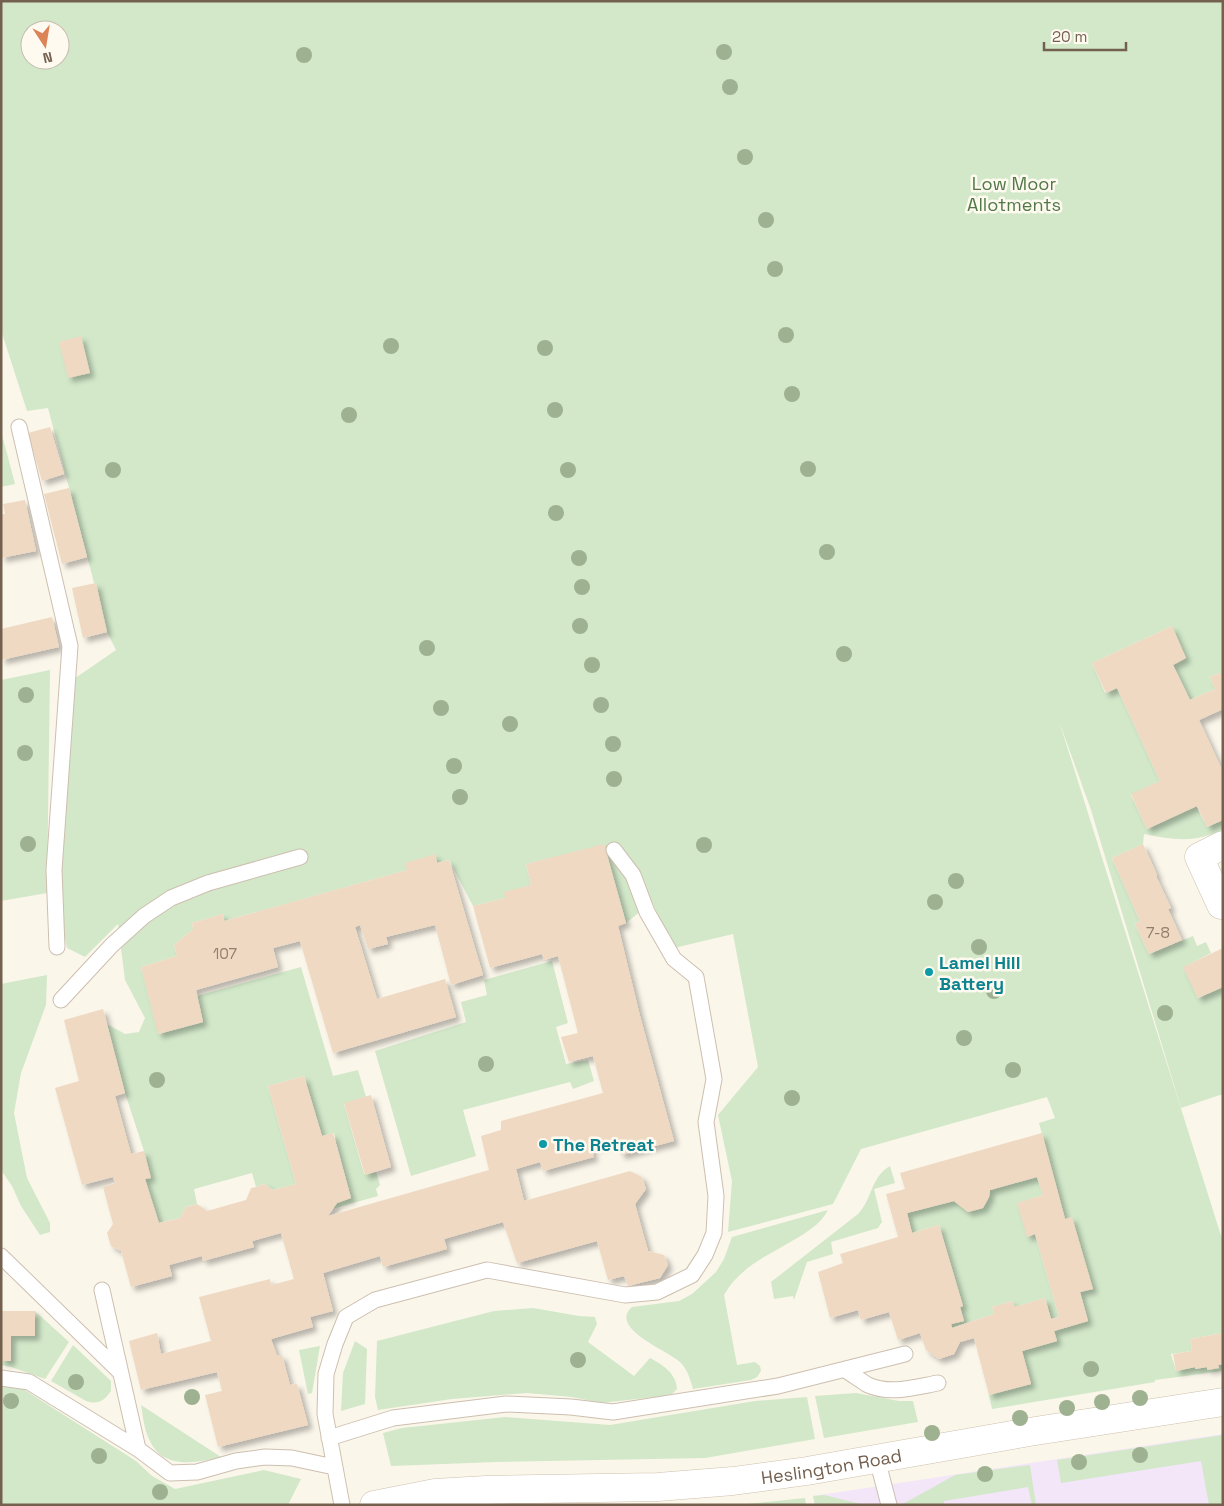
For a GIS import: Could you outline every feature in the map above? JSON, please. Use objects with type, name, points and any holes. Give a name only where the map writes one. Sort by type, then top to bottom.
[{"type":"street","points":[[1220,905],[1199,857],[1223,845]]},
{"type":"street","name":"Heslington Road","points":[[374,1505],[435,1493],[704,1484],[806,1471],[1029,1432],[1223,1402]]},
{"type":"lane","points":[[19,427],[70,646],[54,870],[58,947]]},
{"type":"lane","points":[[342,1505],[325,1414],[326,1374],[346,1317],[375,1300],[487,1270],[625,1295],[657,1292],[692,1275],[705,1255],[714,1233],[716,1196],[706,1122],[714,1079],[696,977],[674,959],[647,912],[633,875],[614,850]]},
{"type":"lane","points":[[61,1000],[112,945],[144,916],[171,898],[208,883],[300,857]]},
{"type":"lane","points":[[1,1256],[120,1372]]},
{"type":"lane","points":[[102,1290],[138,1449]]},
{"type":"lane","points":[[329,1438],[393,1418],[506,1404],[571,1407],[613,1412],[778,1386],[905,1354]]},
{"type":"lane","points":[[845,1370],[869,1385],[887,1390],[908,1389],[938,1383]]},
{"type":"lane","points":[[1,1378],[30,1382],[138,1449],[170,1473],[197,1472],[236,1461],[265,1457],[292,1458],[334,1467]]},
{"type":"lane","points":[[878,1459],[889,1505]]},
{"type":"shaded area","points":[[1223,1434],[1223,1505],[815,1505],[813,1496]]},
{"type":"green space","name":"Low Moor Allotments","points":[[1,1],[1223,1],[1223,672],[1210,677],[1215,689],[1190,700],[1173,665],[1172,626],[1092,663],[1105,693],[1117,688],[1160,781],[1131,795],[1147,829],[1196,806],[1207,827],[1223,820],[1223,830],[1193,839],[1165,838],[1144,834],[1143,844],[1112,858],[1140,921],[1135,924],[1149,954],[1193,936],[1197,946],[1206,942],[1211,953],[1184,967],[1198,998],[1223,987],[1223,1094],[1181,1108],[1091,810],[1059,721],[1223,1242],[1223,1333],[1190,1339],[1192,1351],[1171,1354],[1176,1371],[1195,1367],[1195,1369],[1207,1367],[1207,1369],[1219,1367],[1218,1365],[1223,1364],[1223,1371],[1155,1380],[1155,1382],[992,1409],[989,1395],[1031,1384],[1022,1351],[1057,1341],[1054,1331],[1088,1321],[1080,1292],[1092,1289],[1065,1219],[1039,1123],[1055,1118],[1047,1097],[861,1149],[833,1204],[728,1232],[732,1181],[718,1115],[758,1067],[733,934],[674,948],[652,902],[626,923],[604,845],[526,864],[531,885],[505,898],[473,906],[449,860],[437,863],[435,855],[407,870],[224,921],[223,914],[192,923],[193,929],[174,945],[177,956],[141,967],[159,1034],[203,1022],[197,996],[301,967],[333,1076],[358,1070],[366,1097],[344,1104],[364,1174],[376,1171],[380,1185],[376,1189],[378,1196],[332,1209],[337,1203],[351,1198],[334,1133],[322,1136],[304,1076],[268,1086],[296,1184],[273,1190],[264,1184],[256,1187],[252,1173],[194,1189],[197,1204],[186,1207],[180,1218],[158,1223],[145,1179],[144,1151],[125,1093],[107,1024],[125,1034],[139,1032],[145,1018],[125,980],[118,924],[85,957],[67,948],[56,897],[71,681],[116,650],[107,632],[48,408],[27,411],[1,330]]},
{"type":"green space","points":[[1,431],[15,484],[1,487]]},
{"type":"green space","points":[[50,670],[47,893],[1,901],[1,680]]},
{"type":"green space","points":[[552,961],[568,1023],[556,1027],[566,1064],[588,1060],[594,1081],[573,1089],[570,1082],[463,1110],[476,1156],[411,1176],[375,1051],[466,1022],[461,1002],[487,995],[484,980]]},
{"type":"green space","points":[[47,975],[46,1005],[21,1073],[14,1113],[27,1178],[50,1223],[50,1232],[40,1235],[1,1170],[1,984]]},
{"type":"green space","points":[[890,1166],[895,1183],[874,1189],[882,1222],[878,1228],[831,1242],[833,1254],[807,1262],[794,1300],[793,1296],[774,1299],[771,1282],[858,1214],[867,1201],[879,1176]]},
{"type":"green space","points":[[1037,1177],[1043,1195],[1018,1203],[1027,1236],[1035,1234],[1059,1317],[1051,1319],[1045,1298],[1014,1307],[1012,1301],[992,1307],[994,1314],[952,1328],[951,1324],[964,1321],[960,1307],[963,1306],[939,1225],[912,1233],[907,1213],[954,1201],[968,1212],[982,1208],[989,1197],[990,1190]]},
{"type":"green space","points":[[828,1210],[818,1223],[805,1233],[754,1263],[743,1272],[724,1295],[737,1365],[755,1362],[760,1366],[761,1371],[757,1377],[751,1380],[693,1389],[683,1365],[642,1338],[628,1323],[627,1315],[632,1307],[679,1301],[692,1294],[716,1272],[724,1259],[732,1237]]},
{"type":"green space","points":[[533,1308],[595,1317],[597,1324],[588,1342],[634,1376],[650,1358],[671,1374],[677,1389],[672,1394],[663,1396],[601,1403],[572,1397],[527,1393],[452,1399],[378,1410],[375,1397],[377,1341],[494,1311]]},
{"type":"green space","points":[[35,1311],[69,1342],[45,1379],[1,1365],[11,1336],[35,1336]]},
{"type":"green space","points":[[355,1341],[367,1349],[365,1404],[341,1411],[343,1373]]},
{"type":"green space","points":[[73,1345],[111,1381],[111,1391],[100,1401],[94,1403],[86,1401],[51,1381]]},
{"type":"green space","points":[[320,1346],[312,1393],[308,1394],[299,1350]]},
{"type":"green space","points":[[1,1385],[20,1387],[136,1461],[152,1476],[175,1489],[264,1470],[301,1479],[288,1505],[1,1505]]},
{"type":"green space","points":[[856,1393],[899,1401],[913,1401],[918,1422],[824,1438],[815,1396]]},
{"type":"green space","points":[[807,1397],[815,1439],[705,1458],[391,1466],[383,1433],[402,1428],[505,1417],[610,1425],[755,1401]]},
{"type":"green space","points":[[141,1405],[221,1457],[201,1461],[180,1462],[162,1456],[155,1449],[147,1435]]},
{"type":"green space","points":[[1223,1435],[1223,1505],[1209,1505],[1201,1461],[1061,1483],[1057,1460]]},
{"type":"green space","points":[[1030,1465],[1036,1505],[1032,1505],[1028,1487],[944,1501],[944,1505],[901,1505],[955,1475]]},
{"type":"green space","points":[[824,1495],[865,1505],[815,1505],[813,1496]]},
{"type":"green space","points":[[805,1498],[806,1505],[738,1505]]},
{"type":"building","points":[[81,336],[90,373],[68,378],[59,342]]},
{"type":"building","points":[[50,427],[64,474],[42,481],[28,433]]},
{"type":"building","points":[[69,488],[87,557],[62,564],[44,494]]},
{"type":"building","points":[[25,500],[36,551],[1,558],[1,514],[5,514],[3,504]]},
{"type":"building","points":[[96,583],[107,632],[83,638],[72,588]]},
{"type":"building","points":[[52,617],[59,647],[1,660],[1,629]]},
{"type":"building","points":[[1172,626],[1186,658],[1173,665],[1190,700],[1215,689],[1210,677],[1223,672],[1223,709],[1199,720],[1223,772],[1223,820],[1207,827],[1197,806],[1147,829],[1131,794],[1160,781],[1117,688],[1106,693],[1092,663]]},
{"type":"building","name":"The Retreat","points":[[604,844],[626,923],[618,926],[674,1141],[621,1155],[616,1141],[591,1148],[594,1157],[543,1171],[540,1162],[516,1169],[524,1201],[630,1171],[642,1177],[646,1189],[635,1204],[648,1251],[664,1255],[668,1265],[660,1278],[628,1286],[624,1276],[608,1280],[597,1241],[517,1263],[503,1222],[444,1239],[447,1249],[383,1267],[380,1256],[323,1273],[333,1311],[310,1317],[313,1327],[271,1339],[277,1356],[282,1355],[290,1385],[297,1384],[308,1425],[218,1447],[205,1395],[222,1391],[217,1372],[141,1390],[129,1341],[157,1333],[161,1354],[211,1341],[199,1297],[270,1279],[271,1285],[294,1279],[281,1233],[252,1241],[254,1247],[203,1261],[202,1256],[169,1265],[172,1276],[131,1287],[121,1251],[111,1246],[107,1233],[113,1224],[103,1187],[115,1183],[113,1177],[82,1185],[55,1088],[79,1081],[64,1020],[103,1009],[125,1093],[115,1096],[131,1154],[144,1151],[151,1178],[145,1179],[159,1223],[180,1218],[186,1207],[197,1204],[207,1211],[246,1200],[251,1188],[264,1184],[273,1190],[296,1184],[268,1086],[304,1076],[322,1136],[333,1133],[351,1198],[337,1203],[328,1216],[489,1170],[481,1136],[501,1130],[501,1121],[603,1093],[593,1056],[569,1062],[561,1037],[578,1033],[558,956],[544,960],[542,954],[490,968],[473,906],[505,898],[504,892],[531,885],[526,864]]},
{"type":"building","points":[[1143,844],[1171,908],[1168,909],[1182,940],[1149,954],[1135,924],[1140,921],[1112,858]]},
{"type":"building","points":[[435,854],[437,863],[449,860],[483,975],[451,985],[435,925],[386,937],[388,944],[368,949],[360,925],[355,927],[377,999],[445,979],[456,1017],[333,1053],[300,941],[273,948],[278,967],[196,990],[203,1022],[158,1034],[141,967],[177,956],[174,945],[193,929],[192,923],[223,914],[224,921],[407,870],[405,863]]},
{"type":"building","points":[[1223,948],[1223,987],[1198,998],[1183,967]]},
{"type":"building","points":[[371,1095],[391,1167],[365,1175],[344,1103]]},
{"type":"building","points":[[1042,1133],[1065,1219],[1072,1217],[1093,1289],[1080,1292],[1088,1321],[1054,1331],[1057,1341],[1022,1351],[1031,1384],[989,1395],[974,1338],[960,1342],[954,1354],[939,1359],[926,1350],[920,1333],[898,1340],[889,1312],[861,1320],[858,1310],[830,1318],[818,1272],[843,1263],[840,1254],[898,1237],[886,1194],[905,1189],[900,1173]],"holes":[[[1037,1177],[1043,1195],[1017,1203],[1027,1237],[1035,1234],[1059,1317],[1051,1319],[1045,1298],[1014,1307],[1012,1301],[992,1307],[994,1314],[952,1328],[951,1324],[964,1321],[960,1307],[963,1306],[939,1225],[912,1233],[907,1213],[954,1201],[968,1212],[983,1208],[989,1197],[990,1190]]]},
{"type":"building","points":[[1,1311],[35,1311],[35,1336],[11,1336],[11,1361],[1,1361]]},
{"type":"building","points":[[1223,1333],[1223,1364],[1218,1365],[1219,1368],[1207,1370],[1207,1367],[1195,1369],[1195,1367],[1176,1371],[1173,1354],[1192,1351],[1190,1339]]},
{"type":"place","name":"Lamel Hill Battery","points":[[929,972]]},
{"type":"place","name":"The Retreat","points":[[543,1144]]}]
